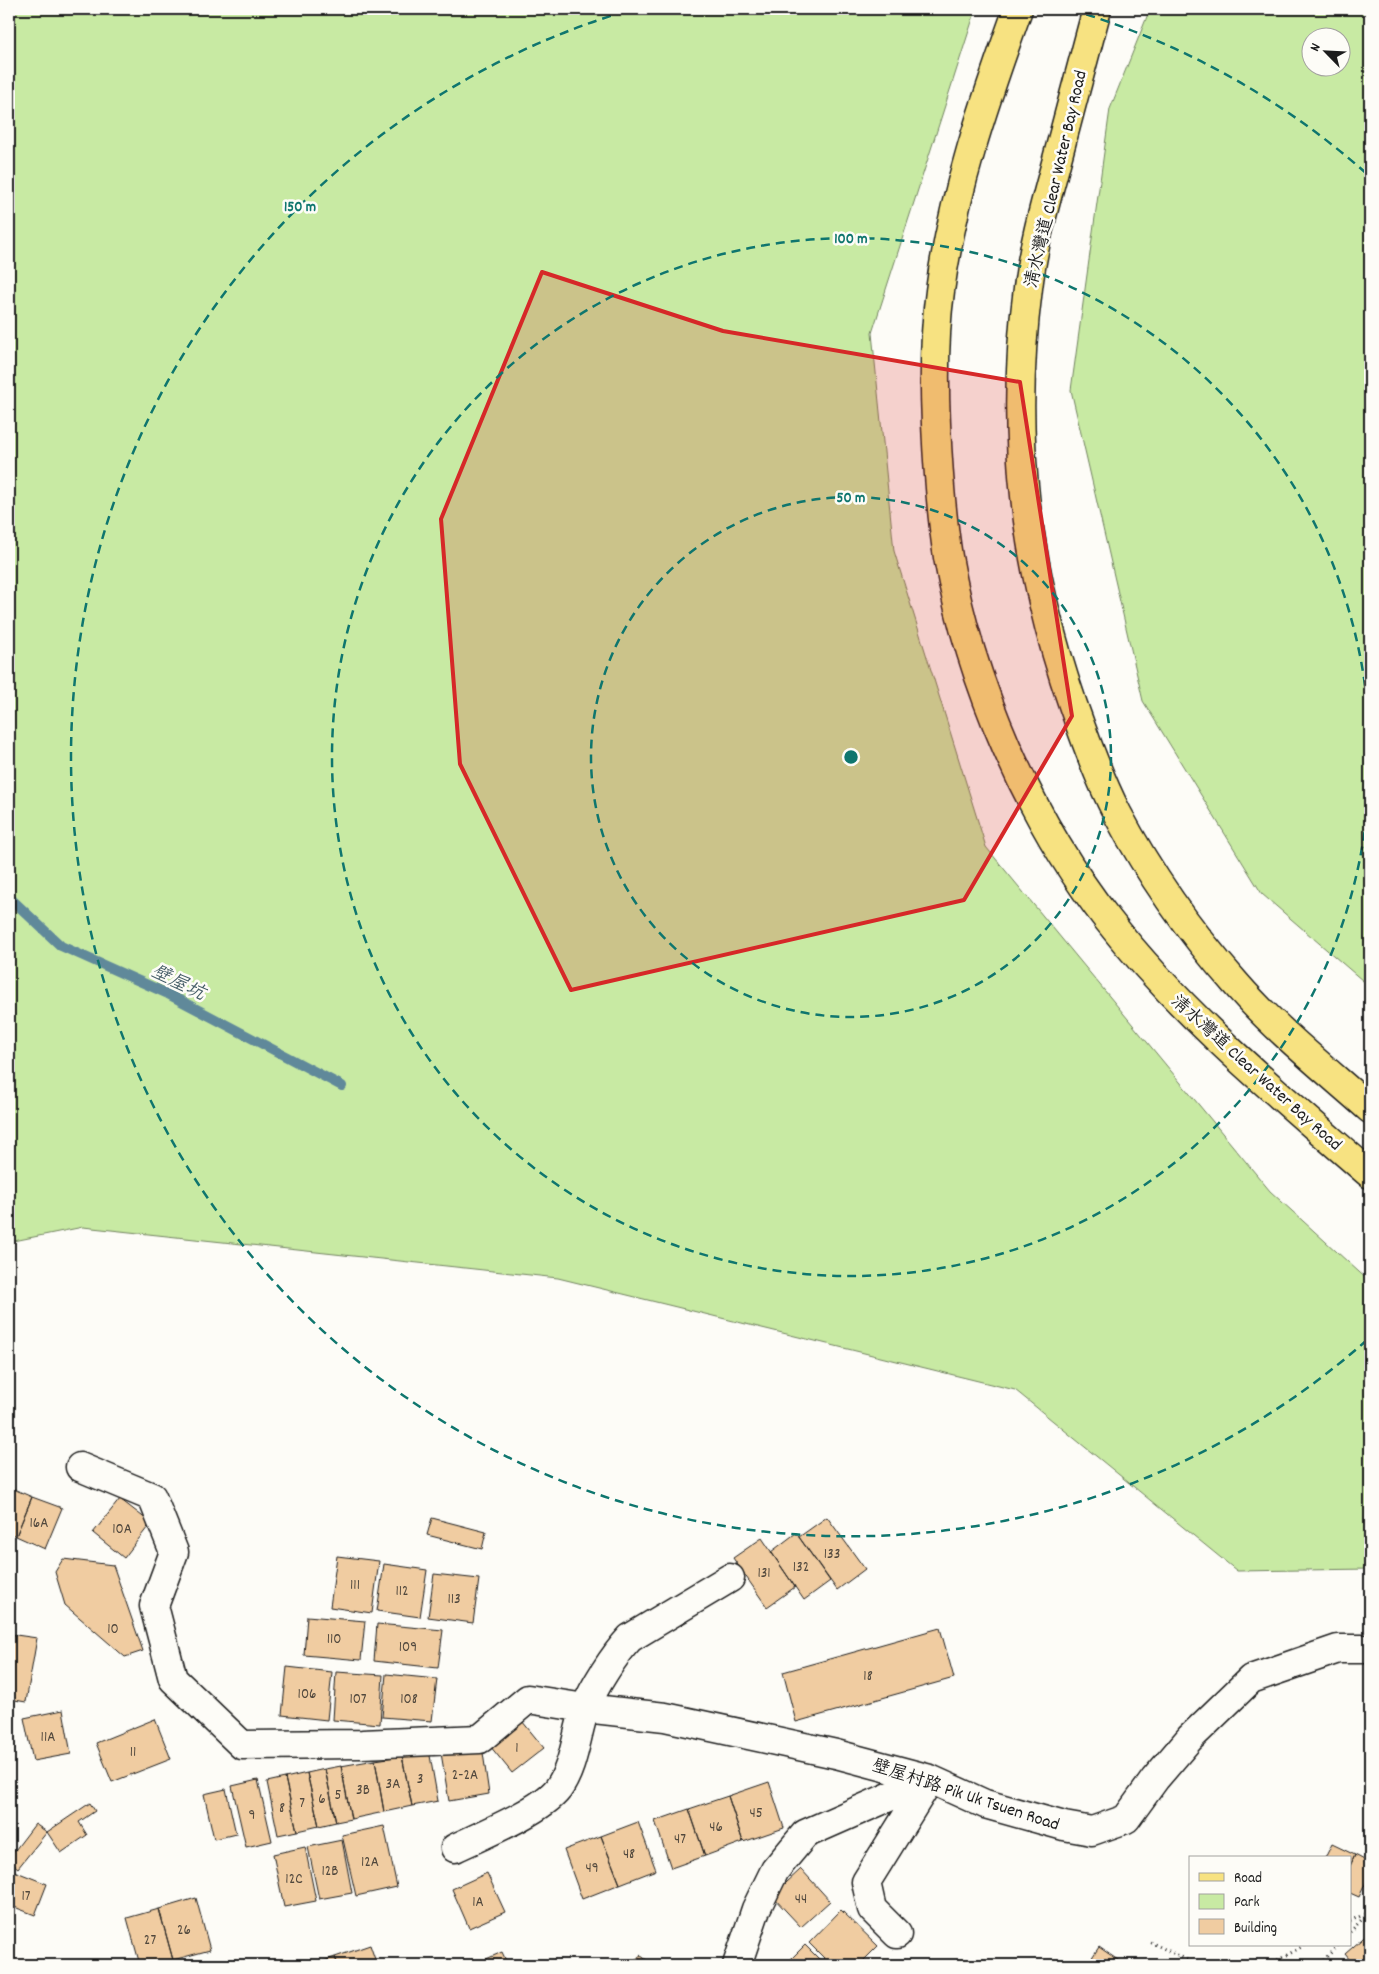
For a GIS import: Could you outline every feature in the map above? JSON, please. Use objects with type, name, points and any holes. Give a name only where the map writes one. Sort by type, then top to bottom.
[{"type":"main road","name":"清水灣道 Clear Water Bay Road","points":[[1018,9],[972,140],[956,204],[940,293],[936,336],[935,402],[937,457],[942,511],[960,612],[973,659],[990,707],[1035,806],[1082,884],[1106,918],[1167,990],[1211,1034],[1370,1174]]},
{"type":"main road","name":"清水灣道 Clear Water Bay Road","points":[[1097,9],[1042,218],[1028,285],[1021,349],[1019,414],[1022,473],[1031,541],[1049,625],[1065,682],[1100,775],[1118,813],[1153,874],[1196,936],[1237,985],[1264,1013],[1370,1109]]},
{"type":"street","name":"壁屋村路 Pik Uk Tsuen Road","points":[[80,1467],[152,1497],[174,1552],[154,1606],[173,1679],[242,1745],[480,1739],[528,1699],[665,1717],[836,1754],[930,1779],[985,1804],[1064,1826],[1092,1831],[1126,1819],[1155,1779],[1190,1738],[1250,1679],[1338,1649],[1370,1649]]},
{"type":"street","points":[[455,1848],[540,1806],[557,1789],[568,1771],[585,1708],[616,1652],[630,1638],[730,1578]]},
{"type":"street","points":[[897,1934],[872,1909],[866,1882],[930,1779]]},
{"type":"street","points":[[737,1965],[756,1909],[775,1870],[805,1834],[930,1779]]},
{"type":"path","points":[[1352,1921],[1370,1912]]},
{"type":"path","points":[[1352,1930],[1370,1912]]},
{"type":"path","points":[[1150,1942],[1198,1965]]},
{"type":"path","points":[[1269,1965],[1303,1946]]},
{"type":"path","points":[[1320,1964],[1337,1946]]},
{"type":"highlighted area","points":[[542,272],[723,331],[1020,382],[1072,716],[964,900],[571,990],[460,764],[441,519]]},
{"type":"green space","points":[[9,9],[976,9],[872,333],[894,551],[986,847],[1270,1191],[1370,1282],[1370,1569],[1237,1571],[1015,1390],[558,1278],[83,1227],[9,1242]]},
{"type":"green space","points":[[1150,9],[1370,9],[1370,987],[1262,894],[1143,701],[1071,390],[1110,109]]},
{"type":"building","points":[[9,1487],[32,1497],[16,1536],[9,1533]]},
{"type":"building","points":[[32,1497],[62,1508],[45,1549],[16,1536]]},
{"type":"building","points":[[120,1499],[151,1523],[124,1558],[93,1533]]},
{"type":"building","points":[[827,1517],[865,1569],[837,1590],[799,1537]]},
{"type":"building","points":[[432,1518],[486,1532],[482,1549],[427,1535]]},
{"type":"building","points":[[796,1533],[830,1581],[804,1600],[771,1552]]},
{"type":"building","points":[[762,1538],[795,1587],[767,1607],[733,1558]]},
{"type":"building","points":[[337,1556],[379,1561],[372,1613],[330,1607]]},
{"type":"building","points":[[63,1559],[113,1565],[143,1651],[125,1657],[65,1605],[55,1572]]},
{"type":"building","points":[[384,1564],[427,1570],[420,1617],[377,1611]]},
{"type":"building","points":[[434,1574],[479,1579],[473,1623],[428,1617]]},
{"type":"building","points":[[307,1616],[365,1621],[361,1660],[304,1655]]},
{"type":"building","points":[[377,1624],[443,1630],[438,1668],[374,1661]]},
{"type":"building","points":[[940,1628],[954,1678],[796,1722],[783,1672]]},
{"type":"building","points":[[9,1634],[37,1638],[26,1702],[9,1699]]},
{"type":"building","points":[[287,1667],[332,1672],[327,1720],[282,1715]]},
{"type":"building","points":[[336,1672],[383,1675],[380,1724],[333,1720]]},
{"type":"building","points":[[386,1674],[437,1679],[432,1721],[382,1717]]},
{"type":"building","points":[[63,1710],[71,1754],[33,1761],[24,1718]]},
{"type":"building","points":[[155,1719],[171,1759],[112,1782],[96,1743]]},
{"type":"building","points":[[522,1721],[544,1748],[512,1773],[490,1746]]},
{"type":"building","points":[[482,1746],[489,1794],[449,1801],[441,1753]]},
{"type":"building","points":[[429,1750],[438,1801],[412,1806],[402,1756]]},
{"type":"building","points":[[402,1756],[412,1806],[384,1812],[375,1760]]},
{"type":"building","points":[[375,1760],[384,1812],[351,1819],[341,1766]]},
{"type":"building","points":[[341,1766],[351,1819],[336,1822],[325,1769]]},
{"type":"building","points":[[325,1769],[336,1822],[319,1826],[307,1773]]},
{"type":"building","points":[[307,1773],[319,1826],[297,1831],[285,1778]]},
{"type":"building","points":[[285,1778],[297,1831],[278,1835],[267,1782]]},
{"type":"building","points":[[258,1780],[272,1841],[246,1847],[232,1786]]},
{"type":"building","points":[[769,1782],[784,1828],[743,1842],[728,1796]]},
{"type":"building","points":[[226,1789],[236,1834],[214,1839],[204,1794]]},
{"type":"building","points":[[728,1796],[743,1842],[705,1856],[689,1809]]},
{"type":"building","points":[[90,1803],[95,1811],[79,1822],[87,1835],[61,1853],[47,1832]]},
{"type":"building","points":[[689,1809],[705,1856],[671,1868],[655,1821]]},
{"type":"building","points":[[638,1822],[656,1870],[620,1884],[601,1836]]},
{"type":"building","points":[[35,1824],[47,1832],[18,1868],[9,1861],[9,1858]]},
{"type":"building","points":[[384,1826],[397,1887],[356,1896],[342,1835]]},
{"type":"building","points":[[601,1836],[620,1884],[582,1899],[564,1850]]},
{"type":"building","points":[[342,1840],[352,1893],[319,1899],[308,1847]]},
{"type":"building","points":[[1332,1844],[1355,1855],[1352,1862],[1352,1856],[1326,1856]]},
{"type":"building","points":[[305,1847],[316,1901],[284,1907],[273,1854]]},
{"type":"building","points":[[1355,1855],[1370,1863],[1370,1874],[1359,1897],[1352,1894],[1352,1862]]},
{"type":"building","points":[[9,1869],[47,1884],[35,1915],[9,1905]]},
{"type":"building","points":[[801,1869],[830,1901],[801,1927],[772,1896]]},
{"type":"building","points":[[487,1873],[505,1912],[469,1928],[452,1889]]},
{"type":"building","points":[[196,1898],[210,1950],[173,1960],[159,1909]]},
{"type":"building","points":[[159,1909],[173,1960],[154,1965],[140,1965],[127,1918]]},
{"type":"building","points":[[841,1910],[878,1946],[859,1965],[831,1965],[809,1943]]},
{"type":"building","points":[[1370,1932],[1370,1965],[1354,1965],[1345,1954]]},
{"type":"building","points":[[370,1945],[377,1965],[338,1965],[335,1957]]},
{"type":"building","points":[[805,1945],[825,1965],[785,1965]]},
{"type":"building","points":[[1099,1947],[1125,1965],[1087,1965]]},
{"type":"building","points":[[502,1952],[508,1965],[473,1965]]},
{"type":"building","points":[[640,1955],[653,1965],[632,1965]]},
{"type":"building","points":[[335,1957],[338,1965],[312,1965]]},
{"type":"waterway","name":"壁屋坑","points":[[9,897],[61,946],[168,994],[342,1086]]}]
